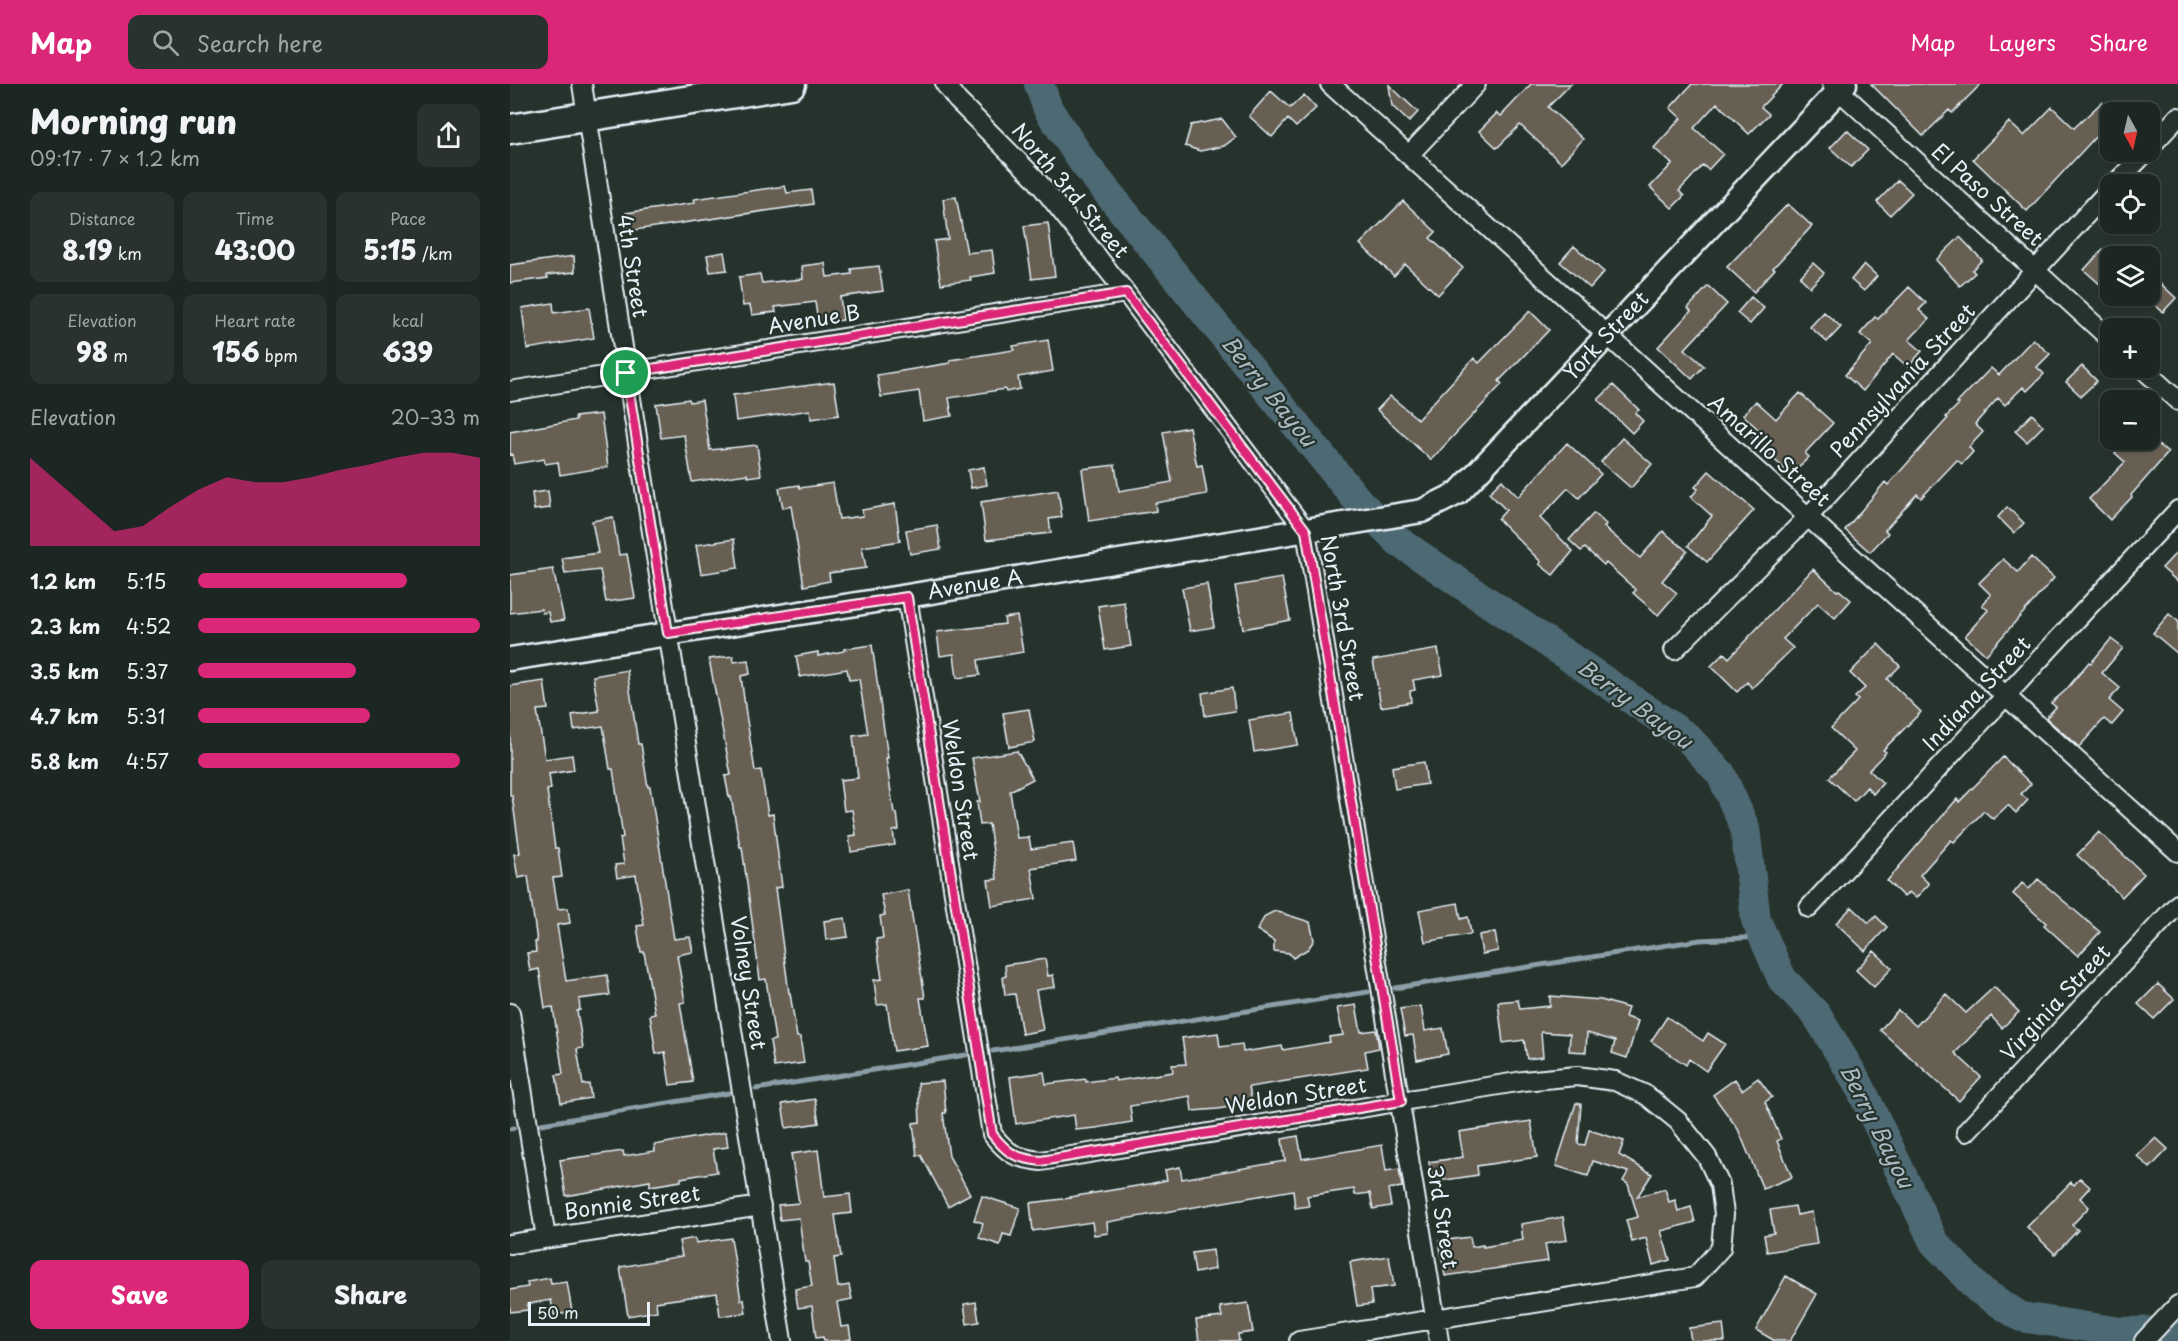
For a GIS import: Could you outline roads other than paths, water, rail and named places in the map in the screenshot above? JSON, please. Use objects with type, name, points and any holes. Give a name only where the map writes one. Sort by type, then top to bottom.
[{"type":"main road","points":[[510,129],[791,84]]},
{"type":"street","name":"4th Street","points":[[582,84],[668,633]]},
{"type":"street","name":"North 3rd Street","points":[[945,84],[957,100],[1035,178],[1126,293],[1306,531],[1401,1101]]},
{"type":"street","name":"Amarillo Street","points":[[1330,84],[2178,852]]},
{"type":"street","points":[[1409,155],[1476,84]]},
{"type":"street","name":"El Paso Street","points":[[1839,86],[2100,330]]},
{"type":"street","name":"York Street","points":[[1332,526],[1422,511],[1458,493],[1608,336],[1839,86]]},
{"type":"street","points":[[2160,136],[2178,117]]},
{"type":"street","points":[[2125,174],[2136,162]]},
{"type":"street","name":"Pennsylvania Street","points":[[1674,650],[1808,517],[2100,200]]},
{"type":"street","name":"Avenue B","points":[[510,391],[1126,293]]},
{"type":"street","points":[[2153,378],[2178,401]]},
{"type":"street","name":"Indiana Street","points":[[1809,908],[2178,510]]},
{"type":"street","name":"Avenue A","points":[[510,659],[907,597],[1332,526]]},
{"type":"street","name":"Weldon Street","points":[[907,597],[992,1134],[1004,1148],[1020,1159],[1041,1161],[1523,1081],[1577,1076],[1615,1081],[1646,1095],[1678,1121],[1707,1157],[1720,1185],[1724,1214],[1721,1248],[1695,1277],[1299,1341]]},
{"type":"street","name":"Volney Street","points":[[668,633],[782,1341]]},
{"type":"street","name":"Virginia Street","points":[[1966,1132],[2178,904]]},
{"type":"street","points":[[510,1013],[546,1238]]},
{"type":"street","name":"3rd Street","points":[[1401,1101],[1439,1341]]},
{"type":"street","name":"Bonnie Street","points":[[510,1244],[761,1206]]},
{"type":"street","points":[[2144,1341],[2178,1305]]},
{"type":"waterway","name":"Berry Bayou","points":[[1039,84],[1048,109],[1083,162],[1358,501],[1398,541],[1687,737],[1721,774],[1745,828],[1756,920],[1782,979],[1816,1014],[1859,1085],[1934,1242],[1978,1289],[2021,1317],[2121,1332],[2178,1331]]},
{"type":"waterway","points":[[1395,988],[1700,940],[1763,937]]},
{"type":"waterway","points":[[993,1051],[1368,992]]},
{"type":"waterway","points":[[756,1089],[966,1055]]},
{"type":"waterway","points":[[541,1124],[729,1093]]},
{"type":"waterway","points":[[510,1129],[514,1128]]}]
